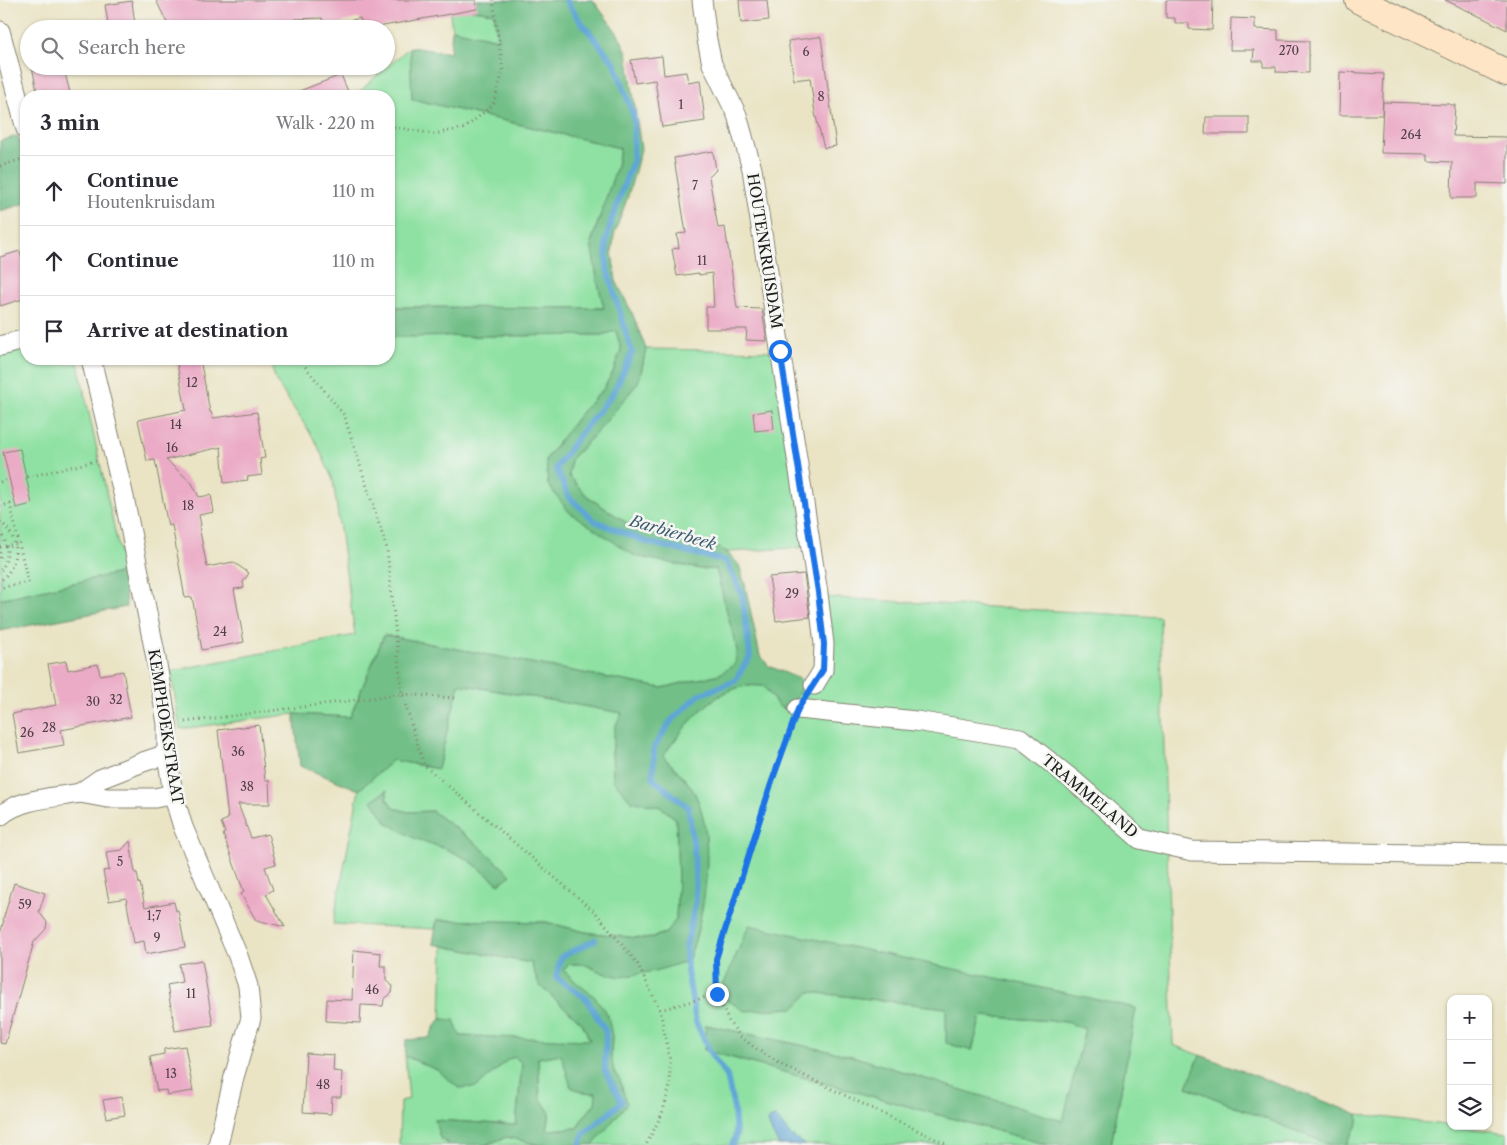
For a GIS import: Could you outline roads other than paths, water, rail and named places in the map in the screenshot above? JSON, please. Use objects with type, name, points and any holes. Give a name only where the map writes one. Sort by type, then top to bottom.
[{"type":"main road","points":[[1358,0],[1507,73]]},
{"type":"street","name":"HOUTENKRUISDAM","points":[[702,0],[712,64],[737,115],[752,169],[818,592],[824,653],[823,670],[814,685]]},
{"type":"street","points":[[0,31],[20,106]]},
{"type":"street","points":[[0,346],[20,341]]},
{"type":"street","name":"KEMPHOEKSTRAAT","points":[[92,365],[128,516],[155,654],[167,724],[167,754],[174,794],[183,827],[238,956],[248,986],[251,1018],[234,1077],[218,1145]]},
{"type":"street","name":"TRAMMELAND","points":[[798,709],[916,722],[1020,738],[1074,780],[1140,839],[1192,851],[1507,855]]},
{"type":"street","points":[[80,793],[100,779],[167,754]]},
{"type":"street","points":[[0,816],[7,810],[34,801],[80,793],[107,798],[155,798],[174,794]]},
{"type":"water","points":[[776,1117],[791,1136],[805,1145],[779,1145],[768,1121]]},
{"type":"waterway","name":"Barbierbeek","points":[[566,0],[615,64],[634,117],[633,160],[606,242],[607,268],[632,353],[614,392],[580,434],[556,468],[568,496],[595,521],[646,542],[726,561],[742,594],[750,656],[735,681],[699,695],[671,721],[654,747],[653,779],[688,807],[694,848],[696,900],[686,948],[687,971],[696,1022],[712,1056],[727,1076],[734,1109],[736,1135],[732,1145]]},
{"type":"waterway","points":[[580,1145],[584,1134],[622,1102],[605,1071],[606,1032],[586,998],[556,978],[561,957],[595,940]]}]
